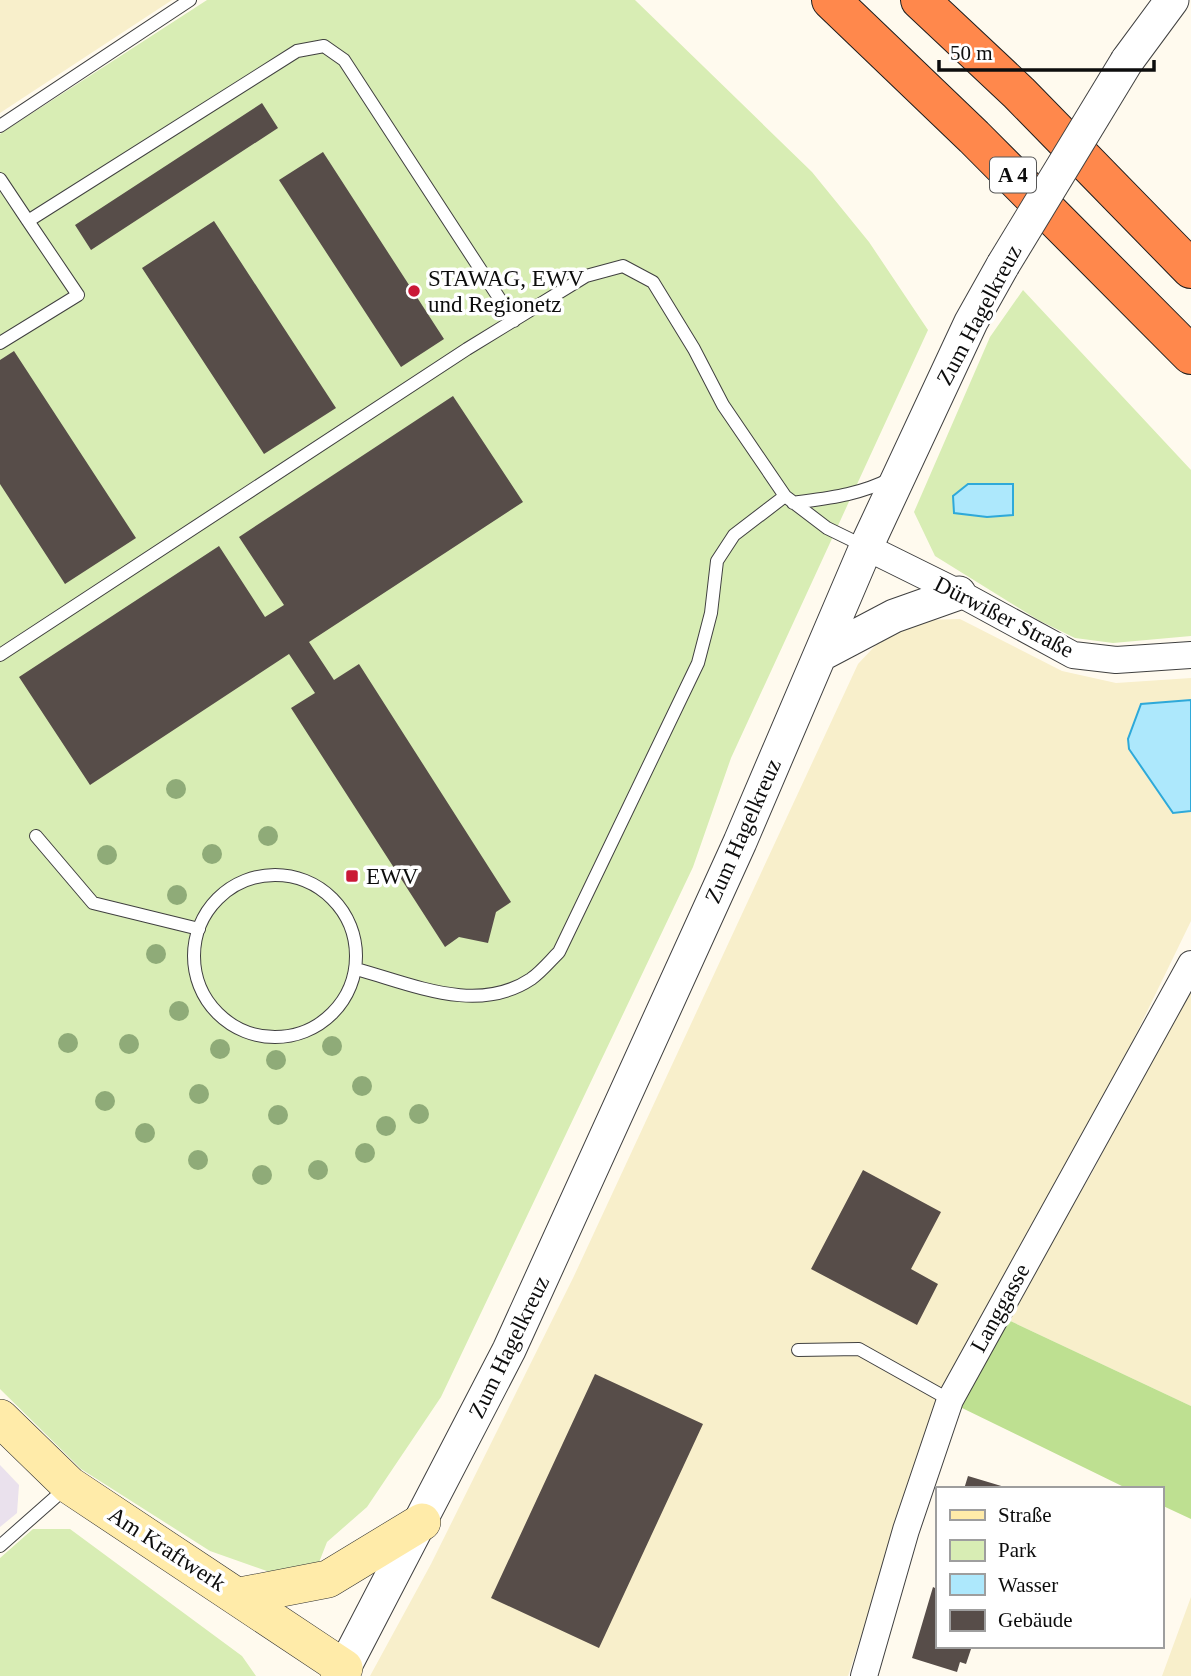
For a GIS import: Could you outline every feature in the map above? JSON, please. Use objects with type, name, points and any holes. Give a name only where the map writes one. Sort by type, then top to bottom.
[{"type":"highway","name":"A 4","points":[[831,0],[994,156],[1191,355]]},
{"type":"highway","name":"A 4","points":[[920,0],[1019,93],[1191,269]]},
{"type":"main road","name":"Am Kraftwerk","points":[[0,1418],[69,1485],[240,1596],[342,1672]]},
{"type":"main road","points":[[240,1596],[328,1579],[422,1522]]},
{"type":"street","name":"Zum Hagelkreuz","points":[[342,1672],[422,1522],[540,1282],[740,842],[866,547],[971,322],[1127,61],[1172,0]]},
{"type":"street","name":"Dürwißer Straße","points":[[866,547],[959,593],[1073,655],[1116,660],[1191,655]]},
{"type":"street","points":[[820,655],[894,616],[959,593]]},
{"type":"street","name":"Langgasse","points":[[864,1676],[906,1530],[950,1400],[1191,964]]},
{"type":"lane","points":[[0,125],[190,0]]},
{"type":"lane","points":[[29,221],[297,51],[324,46],[344,60],[514,321]]},
{"type":"lane","points":[[0,179],[78,295],[0,343]]},
{"type":"lane","points":[[0,655],[586,276],[624,266],[653,282],[694,349],[723,405],[789,500],[827,528],[866,547]]},
{"type":"lane","points":[[356,969],[455,996],[490,996],[531,979],[559,952],[698,663],[711,613],[717,561],[734,535],[789,500],[857,493],[900,474]]},
{"type":"lane","points":[[36,836],[93,903],[199,929]]},
{"type":"lane","points":[[272,874],[296,877],[318,886],[336,902],[349,922],[356,945],[356,969],[350,990],[337,1010],[316,1027],[291,1036],[254,1035],[219,1015],[204,996],[195,969],[194,948],[199,929],[210,907],[227,890],[248,879],[272,874]]},
{"type":"lane","points":[[798,1350],[859,1349],[950,1400]]},
{"type":"lane","points":[[0,1546],[69,1485]]},
{"type":"shaded area","points":[[0,0],[172,0],[0,113]]},
{"type":"shaded area","points":[[960,619],[1062,671],[1116,683],[1191,678],[1191,921],[897,1526],[848,1676],[370,1676],[431,1564],[574,1276],[858,664],[887,633],[922,620]]},
{"type":"shaded area","points":[[1191,979],[1191,1406],[1004,1318],[1092,1173]]},
{"type":"shaded area","points":[[0,1465],[19,1485],[17,1513],[0,1527]]},
{"type":"shaded area","points":[[1191,1597],[1191,1676],[1162,1676]]},
{"type":"green space","points":[[207,0],[635,0],[812,172],[869,242],[928,330],[731,758],[693,867],[441,1397],[367,1507],[327,1542],[318,1565],[281,1576],[210,1551],[81,1469],[0,1389],[0,134]]},
{"type":"green space","points":[[1023,290],[1191,470],[1191,636],[1113,643],[1075,638],[1040,621],[935,556],[914,512],[990,337]]},
{"type":"green space","points":[[1004,1318],[1191,1406],[1191,1519],[1163,1506],[1163,1487],[1124,1487],[960,1407]]},
{"type":"green space","points":[[33,1529],[70,1529],[242,1656],[256,1676],[0,1676],[0,1558]]},
{"type":"water","points":[[968,484],[1013,484],[1013,515],[987,517],[954,513],[953,496]]},
{"type":"water","points":[[1191,700],[1191,811],[1173,813],[1129,749],[1128,739],[1141,704]]},
{"type":"building","points":[[262,103],[278,128],[91,250],[75,225]]},
{"type":"building","points":[[323,152],[444,339],[401,367],[279,180]]},
{"type":"building","points":[[214,221],[336,408],[264,454],[142,268]]},
{"type":"building","points":[[14,351],[136,538],[65,584],[0,484],[0,360]]},
{"type":"building","points":[[453,396],[523,502],[309,642],[334,680],[359,664],[511,902],[496,912],[488,943],[459,937],[445,947],[291,708],[315,693],[289,654],[90,785],[19,677],[219,546],[265,617],[284,605],[239,537]]},
{"type":"building","points":[[863,1170],[941,1212],[911,1269],[938,1284],[917,1325],[811,1269]]},
{"type":"building","points":[[595,1374],[703,1424],[599,1648],[491,1598]]},
{"type":"building","points":[[968,1476],[1005,1487],[965,1487]]},
{"type":"building","points":[[933,1587],[936,1588],[936,1648],[971,1648],[966,1664],[960,1662],[957,1672],[912,1658]]},
{"type":"place","name":"STAWAG, EWV und Regionetz","points":[[414,291]]},
{"type":"place","name":"EWV","points":[[352,876]]}]
